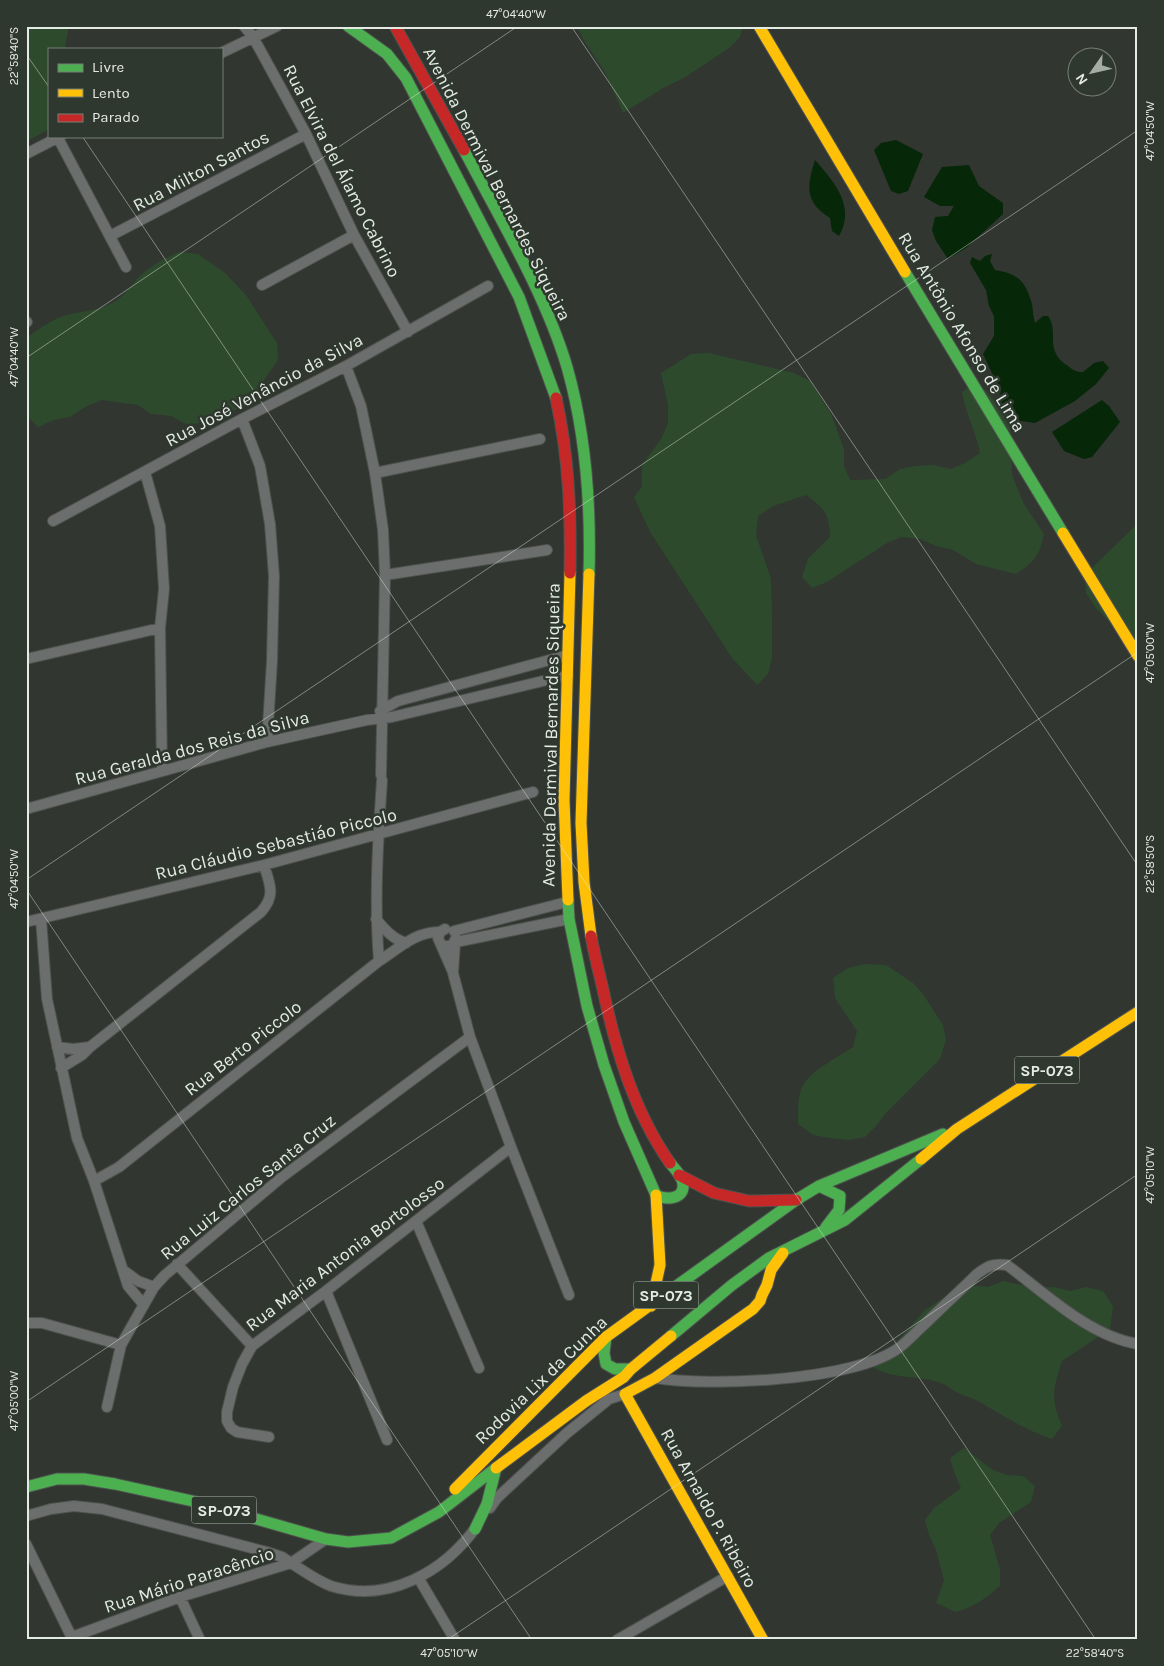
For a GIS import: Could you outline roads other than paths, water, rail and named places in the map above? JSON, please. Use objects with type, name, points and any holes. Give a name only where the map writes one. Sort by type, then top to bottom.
[{"type":"main road","name":"Avenida Dermival Bernardes Siqueira","points":[[395,26],[420,68],[541,301],[572,388],[583,441],[588,485],[589,582],[581,823],[584,882],[592,941],[607,1009],[620,1056],[637,1104],[658,1145],[679,1175]]},
{"type":"main road","name":"Rua Antônio Afonso de Lima","points":[[759,26],[907,275],[1138,656]]},
{"type":"main road","name":"Avenida Dermival Bernardes Siqueira","points":[[351,28],[389,54],[406,78],[519,297],[555,393],[564,434],[570,493],[571,529],[564,800],[569,919],[587,1006],[604,1066],[624,1122],[656,1195]]},
{"type":"main road","points":[[351,28],[370,28]]},
{"type":"main road","name":"Rodovia Lix da Cunha","points":[[26,1487],[58,1479],[84,1479],[197,1502],[326,1539],[348,1542],[391,1538],[439,1512],[586,1401],[624,1377],[631,1369],[732,1285],[769,1258],[844,1220],[875,1197],[957,1129],[1138,1012]]},
{"type":"main road","name":"Rodovia Lix da Cunha","points":[[419,1523],[436,1509],[606,1338],[701,1268],[796,1200],[819,1186],[957,1129]]},
{"type":"main road","points":[[651,1306],[660,1265],[656,1195],[665,1199],[678,1195],[682,1191],[683,1184],[679,1175]]},
{"type":"main road","points":[[679,1175],[714,1193],[749,1200],[796,1200]]},
{"type":"main road","points":[[819,1186],[840,1196],[841,1206],[836,1216],[821,1233]]},
{"type":"main road","points":[[625,1394],[655,1378],[753,1310],[760,1301],[771,1270],[785,1250]]},
{"type":"main road","points":[[732,1285],[744,1283],[755,1285],[759,1288],[762,1295]]},
{"type":"main road","points":[[606,1338],[602,1353],[606,1363],[619,1371],[631,1369]]},
{"type":"main road","name":"Rua Arnaldo P. Ribeiro","points":[[625,1394],[763,1640]]},
{"type":"main road","points":[[475,1530],[487,1504],[496,1468]]},
{"type":"street","name":"Rua Elvira del Álamo Cabrino","points":[[244,26],[253,37],[306,134],[354,235],[408,332]]},
{"type":"street","points":[[222,52],[277,26]]},
{"type":"street","name":"Rua Milton Santos","points":[[110,236],[306,134]]},
{"type":"street","points":[[26,154],[57,138]]},
{"type":"street","points":[[60,138],[126,267]]},
{"type":"street","points":[[262,285],[354,235]]},
{"type":"street","name":"Rua José Venâncio da Silva","points":[[53,521],[242,419],[346,366],[488,286]]},
{"type":"street","points":[[346,366],[361,406],[375,473],[383,530],[385,575],[382,777],[378,834],[376,919],[378,961]]},
{"type":"street","points":[[242,419],[260,466],[270,524],[273,595],[272,661],[267,742]]},
{"type":"street","points":[[375,473],[540,439]]},
{"type":"street","points":[[145,472],[160,526],[164,589],[160,628],[162,771]]},
{"type":"street","points":[[385,575],[547,550]]},
{"type":"street","points":[[26,659],[160,628]]},
{"type":"street","points":[[382,714],[398,701],[568,655]]},
{"type":"street","points":[[382,714],[568,675]]},
{"type":"street","name":"Rua Geralda dos Reis da Silva","points":[[26,809],[267,742],[367,720],[382,714]]},
{"type":"street","name":"Rua Cláudio Sebastiáo Piccolo","points":[[26,922],[264,865],[533,792]]},
{"type":"street","points":[[61,1068],[82,1055],[261,912],[268,904],[271,896],[264,865]]},
{"type":"street","points":[[376,919],[388,933],[399,941],[440,940],[449,947],[455,939],[567,902]]},
{"type":"street","points":[[41,919],[47,999],[77,1138],[94,1181],[123,1270],[133,1293],[144,1305]]},
{"type":"street","points":[[455,939],[569,919]]},
{"type":"street","points":[[440,940],[448,928],[455,939],[454,973]]},
{"type":"street","points":[[440,940],[454,973],[470,1037],[569,1295]]},
{"type":"street","name":"Rua Berto Piccolo","points":[[94,1181],[119,1167],[378,961],[409,941]]},
{"type":"street","name":"Rua Luiz Carlos Santa Cruz","points":[[107,1407],[121,1345],[154,1287],[177,1264],[304,1160],[470,1037]]},
{"type":"street","points":[[57,1047],[73,1049],[90,1047]]},
{"type":"street","name":"Rua Maria Antonia Bortolosso","points":[[269,1437],[237,1432],[227,1422],[232,1387],[252,1346],[511,1147]]},
{"type":"street","points":[[416,1221],[480,1368]]},
{"type":"street","points":[[655,1378],[686,1382],[785,1378],[845,1369],[875,1360],[899,1348],[977,1274],[996,1263],[1007,1265],[1089,1326],[1114,1338],[1138,1344]]},
{"type":"street","points":[[177,1264],[252,1346]]},
{"type":"street","points":[[123,1270],[138,1281],[154,1287]]},
{"type":"street","points":[[326,1290],[386,1440]]},
{"type":"street","points":[[26,1323],[42,1323],[121,1345]]},
{"type":"street","name":"Rua Mário Paracêncio","points":[[73,1638],[180,1597],[291,1563],[330,1585],[349,1590],[367,1592],[419,1579],[452,1554],[475,1530],[497,1498],[530,1466],[609,1399],[625,1394]]},
{"type":"street","points":[[26,1516],[51,1509],[74,1506],[102,1509],[267,1552],[282,1557],[291,1563],[326,1539]]},
{"type":"street","points":[[26,1544],[73,1638]]},
{"type":"street","points":[[617,1640],[728,1576]]},
{"type":"street","points":[[419,1579],[455,1640]]},
{"type":"street","points":[[180,1597],[200,1640]]}]
